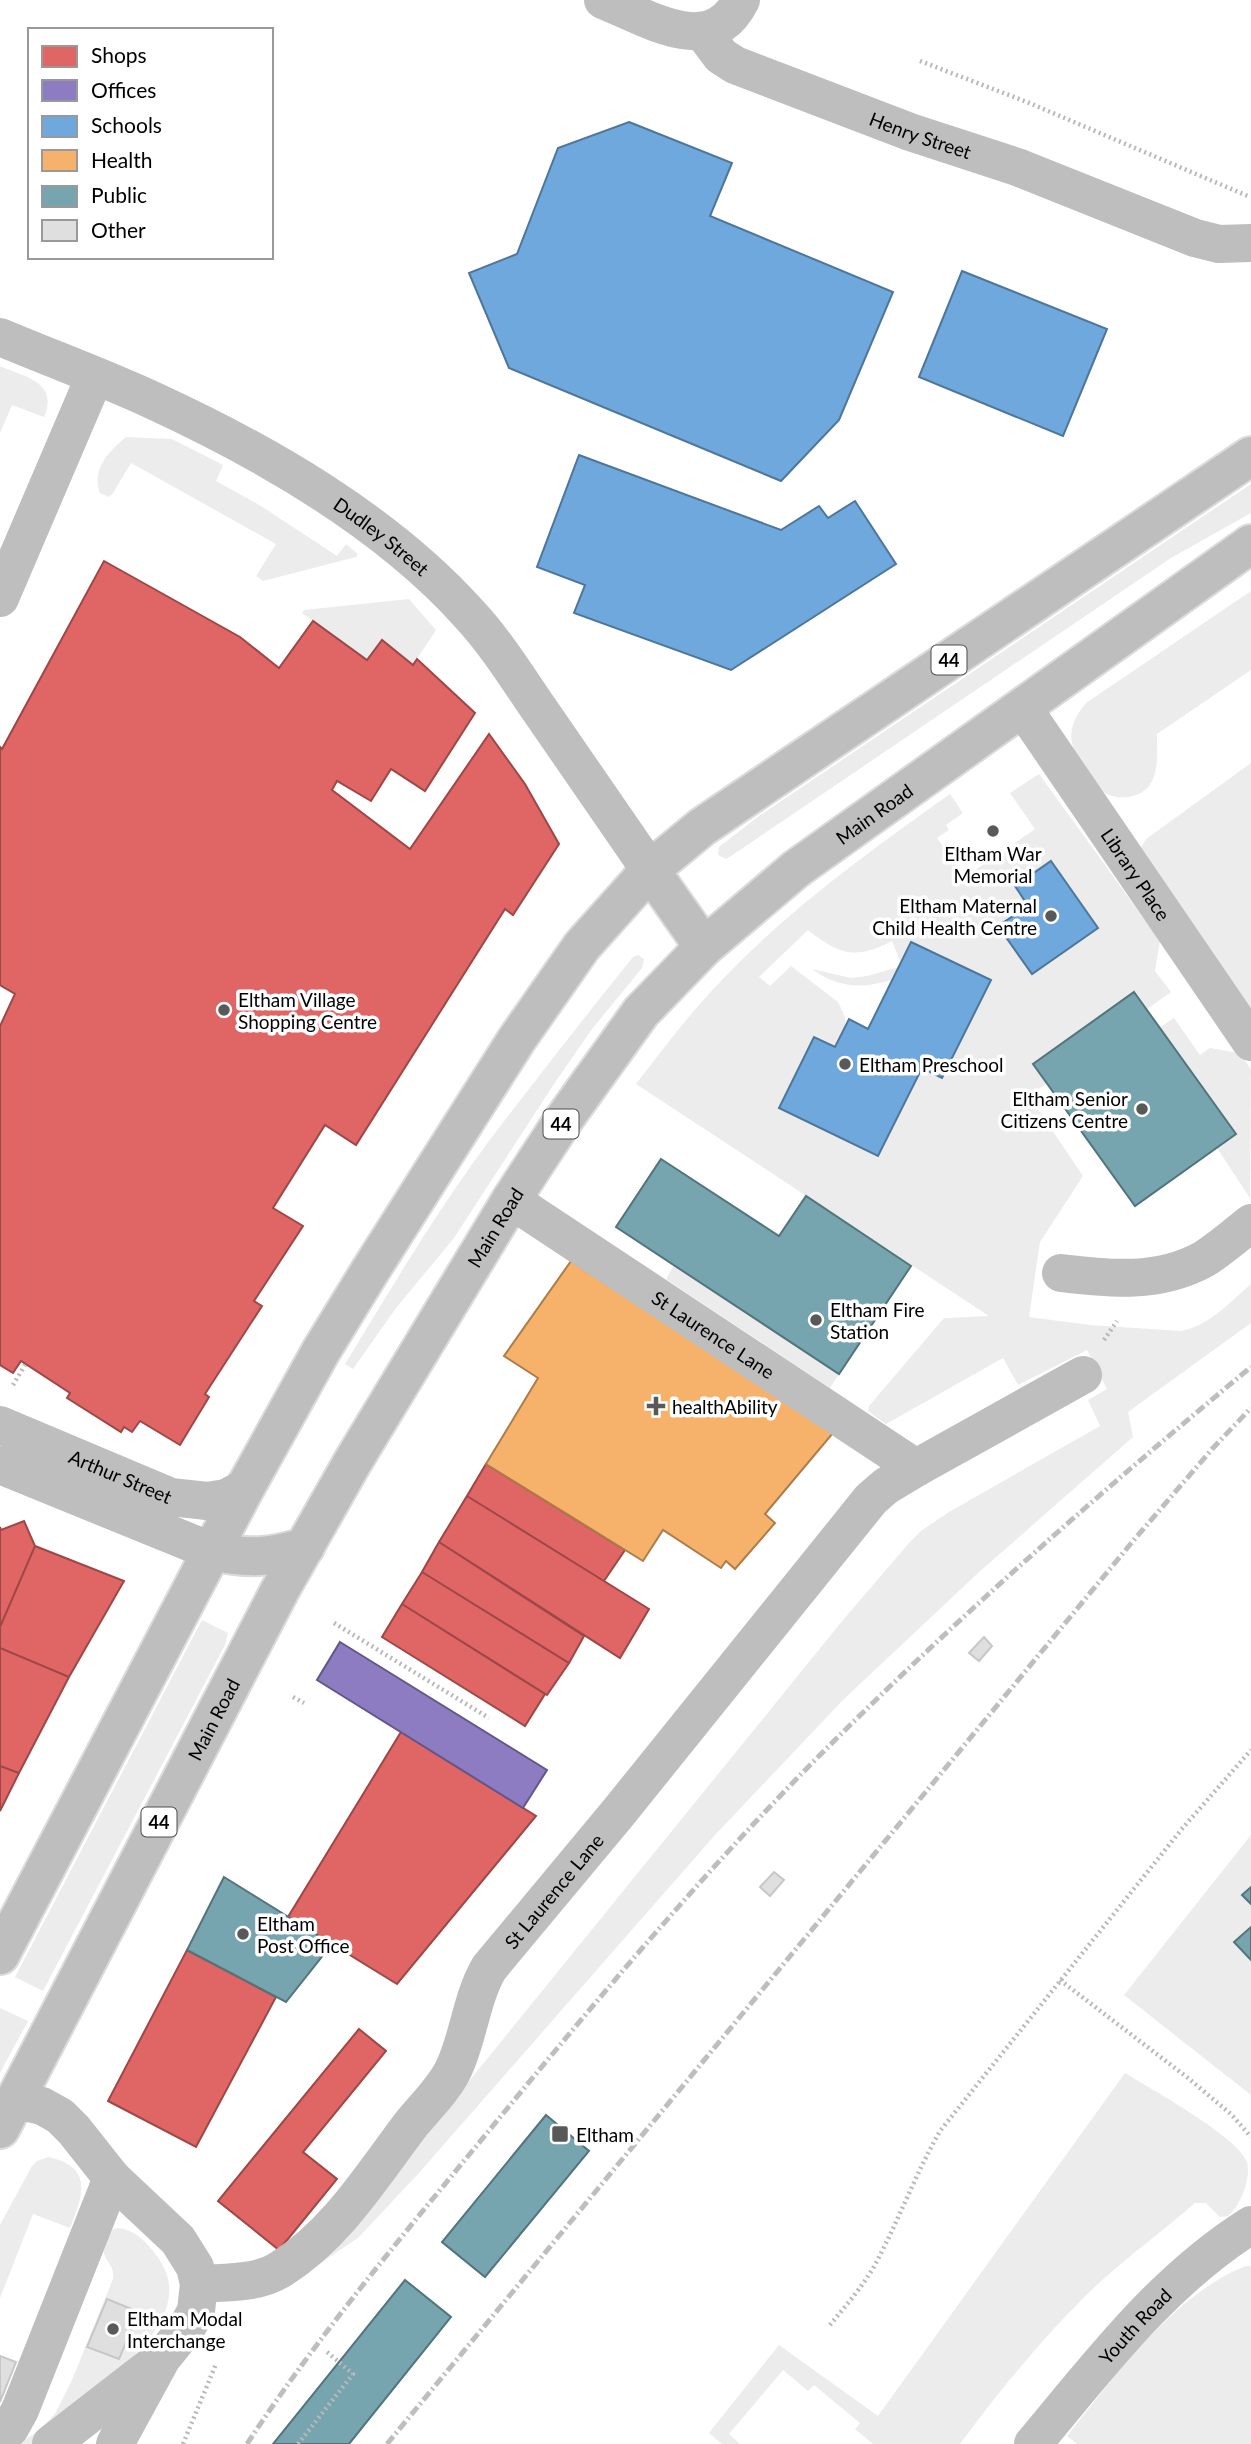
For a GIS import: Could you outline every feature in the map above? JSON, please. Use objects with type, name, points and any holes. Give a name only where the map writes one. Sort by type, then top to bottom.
[{"type":"main road","points":[[603,0],[673,28],[703,32],[721,25],[736,11],[741,0]]},
{"type":"main road","name":"Henry Street","points":[[703,32],[721,56],[735,65],[910,132],[1017,167],[1195,238],[1220,243],[1251,243]]},
{"type":"main road","name":"Dudley Street","points":[[0,337],[202,424],[272,462],[372,526],[427,571],[471,615],[496,648],[704,947]]},
{"type":"main road","points":[[0,598],[95,376]]},
{"type":"main road","name":"44","points":[[0,1955],[211,1551],[335,1328],[517,1039],[582,946],[650,870],[702,827],[1251,456]]},
{"type":"main road","name":"Main Road","points":[[5,2113],[305,1547],[372,1428],[511,1200],[640,1012],[704,947],[796,869],[1251,544]]},
{"type":"main road","name":"Library Place","points":[[1023,708],[1186,951],[1251,1042]]},
{"type":"main road","name":"St Laurence Lane","points":[[511,1200],[916,1468]]},
{"type":"main road","points":[[1061,1273],[1134,1279],[1172,1272],[1206,1258],[1251,1223]]},
{"type":"main road","name":"St Laurence Lane","points":[[199,2284],[248,2280],[270,2274],[304,2251],[338,2220],[453,2070],[489,1968],[871,1499],[886,1486],[916,1468],[1083,1376]]},
{"type":"main road","name":"Arthur Street","points":[[0,1425],[171,1497],[207,1501],[226,1498],[245,1488]]},
{"type":"main road","name":"Arthur Street","points":[[0,1465],[211,1551],[257,1558],[281,1555],[305,1547]]},
{"type":"main road","points":[[5,2113],[42,2106],[60,2116],[113,2178],[178,2240],[195,2267],[199,2284],[195,2311],[187,2327],[162,2358],[115,2444]]},
{"type":"main road","points":[[0,2437],[10,2428],[20,2410],[113,2178]]},
{"type":"main road","name":"Youth Road","points":[[1033,2444],[1130,2328],[1166,2291],[1200,2260],[1251,2225]]},
{"type":"main road","points":[[51,2444],[162,2358]]},
{"type":"main road","points":[[69,2444],[98,2408]]},
{"type":"path","points":[[920,61],[1027,102],[1251,197]]},
{"type":"path","points":[[1083,1376],[1093,1349],[1105,1339],[1119,1317],[1134,1279]]},
{"type":"path","points":[[11,1388],[25,1365]]},
{"type":"path","points":[[334,1623],[489,1718]]},
{"type":"path","points":[[293,1697],[304,1703]]},
{"type":"path","points":[[830,2325],[878,2260],[923,2160],[940,2131],[1181,1830],[1251,1750]]},
{"type":"path","points":[[1060,1980],[1188,2078],[1232,2115],[1251,2137]]},
{"type":"path","points":[[298,2444],[353,2374],[327,2352]]},
{"type":"path","points":[[183,2444],[220,2354]]},
{"type":"shaded area","points":[[0,366],[37,382],[43,388],[47,396],[44,417],[12,405],[0,433]]},
{"type":"shaded area","points":[[126,437],[172,439],[223,465],[216,481],[261,506],[337,556],[346,544],[358,554],[356,557],[263,581],[256,576],[276,544],[131,463],[109,497],[100,493],[98,477],[103,462]]},
{"type":"shaded area","points":[[1251,484],[1251,513],[1171,558],[731,856],[726,859],[718,855],[719,847],[759,816]]},
{"type":"shaded area","points":[[1251,591],[1251,670],[1157,734],[1157,764],[1152,782],[1146,789],[1139,794],[1125,797],[1111,796],[1102,791],[1079,759],[1071,738],[1077,716],[1086,703]]},
{"type":"shaded area","points":[[409,599],[436,630],[413,665],[382,640],[367,660],[302,613],[304,610]]},
{"type":"shaded area","points":[[1251,763],[1251,1014],[1140,850],[1146,839]]},
{"type":"shaded area","points":[[1039,774],[1160,941],[1155,971],[1171,992],[1147,1009],[1134,993],[1047,1083],[1029,1096],[1083,1176],[1040,1242],[1029,1317],[1090,1325],[1181,1331],[1210,1319],[1251,1284],[1251,1323],[1128,1412],[1133,1437],[978,1573],[843,1700],[715,1835],[418,2174],[358,2238],[280,2290],[457,2096],[843,1620],[909,1543],[921,1531],[949,1512],[1100,1426],[1088,1400],[1107,1389],[1087,1350],[1018,1385],[1003,1358],[886,1424],[868,1411],[869,1406],[944,1318],[989,1316],[636,1084],[710,993],[774,929],[860,859],[950,794],[963,813],[946,825],[949,830],[937,838],[965,877],[1035,829],[1010,793]],"holes":[[[808,930],[829,945],[848,952],[868,951],[892,941],[901,963],[912,942],[991,981],[942,1078],[922,1068],[877,1156],[779,1108],[835,1047],[845,1026],[845,1017],[838,1002],[791,966],[770,986],[759,977]]]},
{"type":"shaded area","points":[[638,955],[644,959],[642,968],[592,1029],[454,1238],[396,1308],[353,1369],[345,1364],[414,1251],[469,1168],[578,1026],[633,957]]},
{"type":"shaded area","points":[[899,967],[892,980],[870,985],[841,983],[812,969],[851,978]]},
{"type":"shaded area","points":[[1174,1018],[1200,1055],[1210,1048],[1239,1053],[1251,1069],[1250,1198],[1217,1148],[1236,1134],[1159,1028]]},
{"type":"shaded area","points":[[674,1265],[839,1374],[830,1388],[666,1279]]},
{"type":"shaded area","points":[[202,1620],[228,1633],[225,1645],[43,1991],[15,1977]]},
{"type":"shaded area","points":[[1251,1835],[1251,2095],[1124,1995]]},
{"type":"shaded area","points":[[0,2008],[28,2021],[0,2073]]},
{"type":"shaded area","points":[[1125,2073],[1211,2127],[1240,2152],[1247,2162],[1246,2184],[1237,2205],[1228,2216],[1220,2217],[1206,2203],[1195,2203],[1112,2272],[1044,2339],[960,2444],[873,2444],[855,2429],[860,2423],[814,2385],[808,2391],[783,2370],[729,2434],[740,2444],[722,2444],[709,2433],[779,2345],[878,2416]]},
{"type":"shaded area","points":[[49,2157],[73,2168],[79,2176],[79,2205],[70,2228],[33,2214],[0,2298],[0,2225],[32,2166]]},
{"type":"shaded area","points":[[118,2228],[137,2235],[159,2259],[168,2279],[169,2298],[163,2316],[139,2351],[123,2366],[31,2444],[18,2444],[37,2432],[55,2414],[72,2380],[113,2279],[113,2270],[104,2250],[112,2230]]},
{"type":"shaded area","points":[[1251,2266],[1251,2444],[1077,2444],[1067,2436],[1126,2363],[1171,2316],[1220,2279]]},
{"type":"building: Shops","name":"Eltham Village Shopping Centre","points":[[104,561],[240,637],[279,668],[313,621],[367,660],[382,640],[413,665],[417,659],[475,713],[425,791],[391,769],[371,801],[337,781],[332,790],[410,849],[489,734],[525,784],[559,844],[513,915],[505,909],[356,1145],[325,1125],[273,1208],[303,1226],[254,1301],[262,1306],[205,1394],[209,1397],[180,1445],[140,1421],[132,1432],[124,1427],[121,1432],[67,1398],[70,1393],[21,1361],[13,1373],[0,1365],[0,1026],[15,994],[0,985],[0,747],[2,749]]},
{"type":"building: Shops","points":[[486,1464],[625,1550],[604,1581],[467,1496]]},
{"type":"building: Shops","points":[[467,1496],[649,1609],[620,1658],[439,1542]]},
{"type":"building: Shops","points":[[24,1521],[35,1546],[0,1627],[0,1527],[1,1530]]},
{"type":"building: Shops","points":[[439,1542],[584,1636],[569,1663],[422,1572]]},
{"type":"building: Shops","points":[[35,1546],[124,1581],[69,1677],[0,1648],[0,1627]]},
{"type":"building: Shops","points":[[422,1572],[569,1663],[547,1695],[402,1604]]},
{"type":"building: Shops","points":[[402,1604],[545,1694],[525,1726],[382,1637]]},
{"type":"building: Shops","points":[[0,1648],[69,1677],[19,1773],[0,1766]]},
{"type":"building: Shops","points":[[401,1732],[536,1816],[397,1984],[288,1917]]},
{"type":"building: Shops","points":[[0,1766],[19,1773],[0,1811]]},
{"type":"building: Shops","points":[[187,1950],[276,1997],[196,2147],[108,2101]]},
{"type":"building: Shops","points":[[359,2029],[386,2051],[303,2152],[337,2179],[279,2250],[218,2201]]},
{"type":"building: Offices","points":[[340,1642],[547,1770],[523,1808],[317,1680]]},
{"type":"building: Schools","points":[[629,122],[732,163],[710,216],[893,292],[839,420],[781,481],[509,368],[469,273],[517,254],[558,148]]},
{"type":"building: Schools","points":[[962,271],[1107,329],[1063,436],[919,377]]},
{"type":"building: Schools","points":[[579,455],[781,530],[819,506],[828,518],[855,501],[896,564],[731,670],[574,613],[585,585],[537,567]]},
{"type":"building: Schools","name":"Eltham Maternal Child Health Centre","points":[[1051,861],[1098,928],[1032,974],[998,926],[1028,906],[1015,886]]},
{"type":"building: Schools","points":[[911,942],[991,980],[942,1078],[922,1068],[878,1156],[779,1108],[814,1037],[835,1047],[849,1019],[868,1029]]},
{"type":"building: Health","name":"healthAbility","points":[[571,1261],[833,1433],[765,1514],[775,1523],[735,1569],[726,1561],[721,1568],[663,1530],[643,1561],[486,1464],[538,1378],[504,1356]]},
{"type":"building: Public","name":"Eltham Senior Citizens Centre","points":[[1134,992],[1236,1134],[1135,1206],[1033,1064]]},
{"type":"building: Public","name":"Eltham Fire Station","points":[[661,1159],[779,1236],[806,1196],[911,1266],[839,1374],[616,1227]]},
{"type":"building: Public","points":[[224,1877],[332,1944],[286,2002],[187,1950]]},
{"type":"building: Public","points":[[1251,1887],[1251,1904],[1242,1895]]},
{"type":"building: Public","points":[[1251,1927],[1251,1960],[1234,1942]]},
{"type":"building: Public","points":[[546,2115],[589,2151],[485,2277],[442,2242]]},
{"type":"building: Public","points":[[405,2280],[451,2317],[349,2444],[273,2444]]},
{"type":"building: Other","points":[[984,1637],[992,1646],[979,1661],[969,1653]]},
{"type":"building: Other","points":[[774,1872],[784,1880],[770,1896],[760,1887]]},
{"type":"building: Other","name":"Eltham Modal Interchange","points":[[107,2299],[139,2312],[119,2359],[87,2347]]},
{"type":"building: Other","points":[[0,2356],[16,2362],[0,2402]]},
{"type":"railway","points":[[247,2444],[303,2363],[394,2247],[610,1985],[737,1841],[826,1749],[981,1601],[1251,1367]]},
{"type":"railway","points":[[387,2444],[1133,1541],[1251,1408]]},
{"type":"place","name":"Eltham War Memorial","points":[[993,831]]},
{"type":"place","name":"Eltham Maternal Child Health Centre","points":[[1051,916]]},
{"type":"place","name":"Eltham Village Shopping Centre","points":[[224,1010]]},
{"type":"place","name":"Eltham Preschool","points":[[845,1064]]},
{"type":"place","name":"Eltham Senior Citizens Centre","points":[[1142,1109]]},
{"type":"place","name":"Eltham Fire Station","points":[[816,1320]]},
{"type":"place","name":"healthAbility","points":[[656,1406]]},
{"type":"place","name":"Eltham Post Office","points":[[243,1934]]},
{"type":"place","name":"Eltham","points":[[560,2134]]},
{"type":"place","name":"Eltham Modal Interchange","points":[[113,2329]]}]
